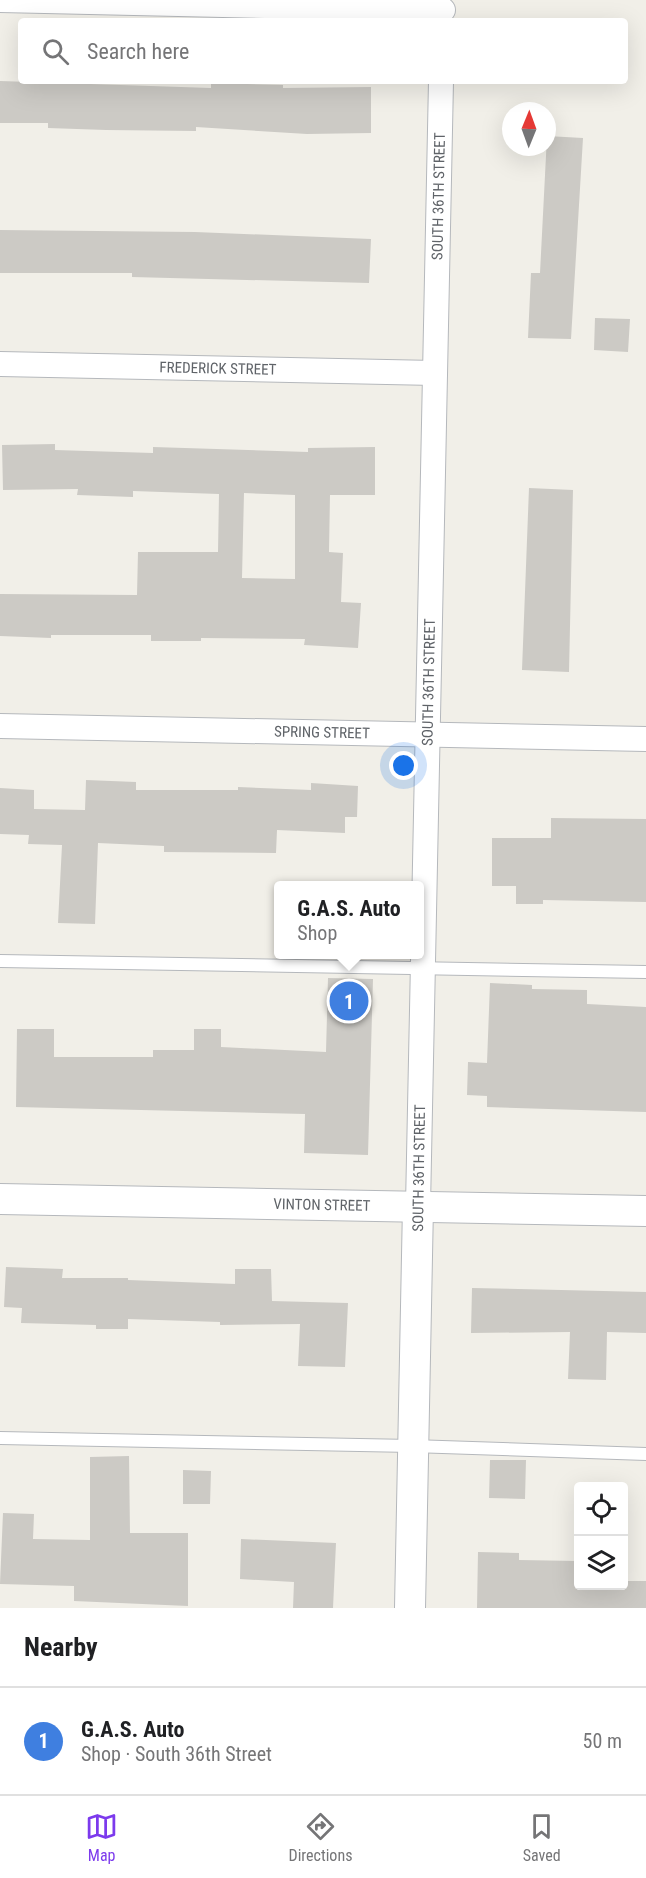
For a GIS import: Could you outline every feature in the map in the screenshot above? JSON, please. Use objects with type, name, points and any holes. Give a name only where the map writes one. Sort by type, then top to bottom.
[{"type":"street","points":[[0,0],[443,10]]},
{"type":"street","name":"SOUTH 36TH STREET","points":[[410,1608],[441,84]]},
{"type":"street","name":"FREDERICK STREET","points":[[0,364],[435,373]]},
{"type":"street","name":"SPRING STREET","points":[[0,726],[646,739]]},
{"type":"street","name":"VINTON STREET","points":[[0,1199],[646,1211]]},
{"type":"lane","points":[[0,961],[646,972]]},
{"type":"lane","points":[[0,1438],[412,1446],[646,1454]]},
{"type":"building","points":[[0,81],[18,82],[18,84],[211,88],[211,84],[283,85],[283,88],[371,87],[371,133],[307,134],[196,127],[196,131],[106,130],[48,128],[48,123],[0,123]]},
{"type":"building","points":[[556,136],[583,138],[571,339],[528,338],[531,273],[540,273],[546,156],[556,156]]},
{"type":"building","points":[[0,230],[195,232],[371,239],[369,283],[132,277],[132,273],[0,273]]},
{"type":"building","points":[[595,318],[630,319],[628,352],[594,350]]},
{"type":"building","points":[[55,444],[55,450],[153,453],[153,447],[308,452],[308,448],[375,447],[375,495],[330,495],[329,552],[343,553],[341,602],[361,603],[358,648],[304,645],[305,639],[201,638],[201,641],[151,641],[151,635],[51,635],[51,638],[0,636],[0,594],[137,595],[138,552],[218,552],[219,494],[133,491],[133,497],[77,495],[78,489],[3,490],[2,445]],"holes":[[[244,493],[295,495],[295,579],[242,578]]]},
{"type":"building","points":[[529,488],[573,490],[569,672],[522,670]]},
{"type":"building","points":[[86,780],[136,782],[136,790],[238,790],[238,787],[311,790],[311,783],[358,786],[357,817],[345,817],[345,833],[277,830],[276,853],[164,852],[164,846],[98,843],[95,924],[58,923],[62,845],[28,844],[29,835],[0,834],[0,788],[34,790],[34,809],[85,810]]},
{"type":"building","points":[[551,818],[646,819],[646,902],[543,900],[543,904],[516,904],[516,886],[492,886],[492,838],[551,838]]},
{"type":"building","points":[[328,978],[373,979],[368,1155],[304,1153],[305,1114],[16,1107],[17,1029],[54,1029],[54,1057],[153,1057],[153,1050],[194,1050],[194,1029],[221,1029],[221,1047],[326,1052]]},
{"type":"building","points":[[490,983],[532,985],[532,989],[587,990],[587,1004],[646,1007],[646,1112],[487,1107],[487,1096],[467,1095],[468,1062],[487,1063]]},
{"type":"building","points":[[6,1267],[63,1269],[62,1278],[128,1278],[128,1280],[235,1284],[235,1269],[271,1269],[272,1301],[348,1303],[345,1367],[298,1366],[300,1324],[220,1325],[220,1322],[128,1319],[128,1329],[96,1329],[96,1325],[21,1323],[22,1308],[4,1307]]},
{"type":"building","points":[[472,1288],[646,1292],[646,1333],[607,1332],[606,1380],[568,1379],[570,1332],[471,1333]]},
{"type":"building","points":[[129,1456],[130,1533],[188,1533],[188,1606],[74,1601],[74,1586],[0,1584],[3,1513],[34,1514],[33,1539],[90,1540],[90,1457]]},
{"type":"building","points":[[490,1460],[526,1460],[525,1499],[489,1498]]},
{"type":"building","points":[[183,1470],[211,1471],[210,1504],[183,1504]]},
{"type":"building","points":[[241,1539],[336,1543],[333,1608],[293,1608],[294,1582],[240,1579]]},
{"type":"building","points":[[478,1552],[519,1553],[519,1560],[574,1561],[574,1590],[628,1590],[628,1581],[646,1581],[646,1608],[477,1608]]},
{"type":"place","name":"G.A.S. Auto","points":[[349,1001]]}]
